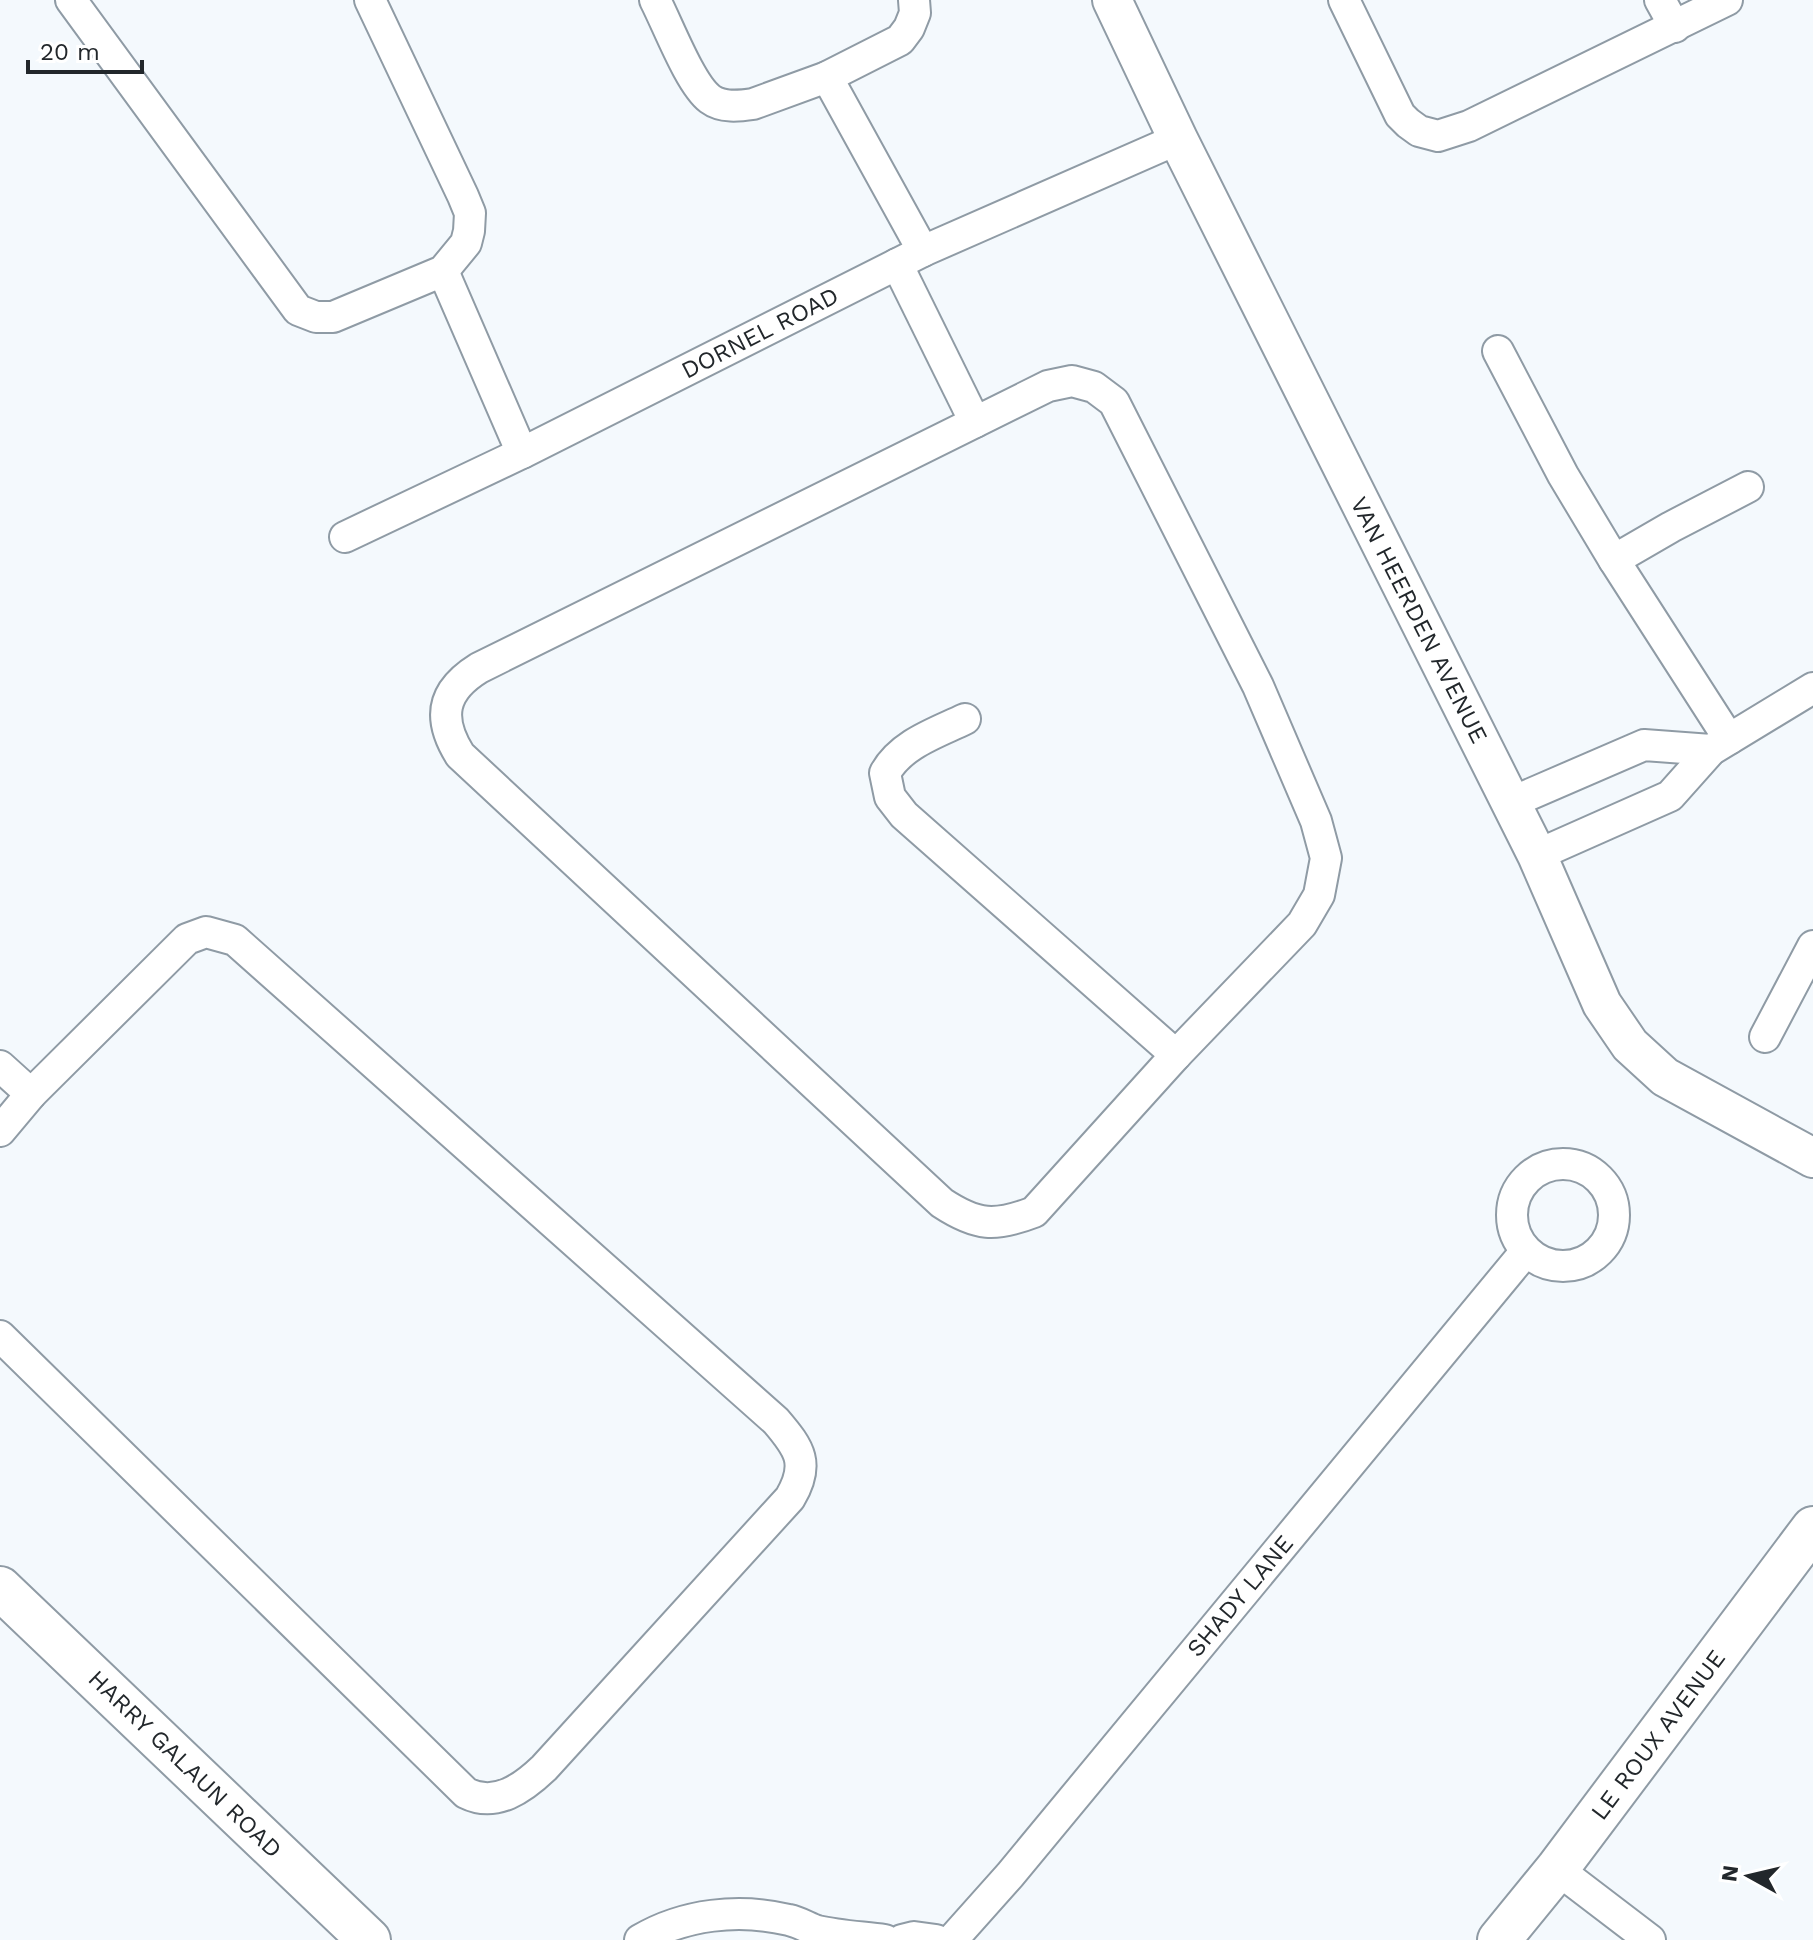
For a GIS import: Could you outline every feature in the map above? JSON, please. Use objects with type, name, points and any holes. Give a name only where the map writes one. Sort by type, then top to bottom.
[{"type":"main road","name":"LE ROUX AVENUE","points":[[1499,1940],[1557,1869],[1813,1528]]},
{"type":"main road","name":"HARRY GALAUN ROAD","points":[[0,1588],[369,1940]]},
{"type":"street","points":[[71,0],[298,310],[316,317],[333,317],[443,271],[466,243],[470,213],[370,0]]},
{"type":"street","points":[[655,0],[698,86],[711,100],[731,106],[753,104],[827,77],[900,40],[915,13],[914,0]]},
{"type":"street","name":"VAN HEERDEN AVENUE","points":[[1112,0],[1178,139],[1537,855],[1602,1004],[1630,1045],[1646,1062],[1687,1091],[1813,1158]]},
{"type":"street","points":[[1344,0],[1400,115],[1429,136],[1469,126],[1727,0]]},
{"type":"street","points":[[1660,0],[1675,27]]},
{"type":"street","points":[[827,77],[910,258],[975,422]]},
{"type":"street","name":"DORNEL ROAD","points":[[345,537],[522,453],[910,258],[1178,139]]},
{"type":"street","points":[[443,271],[522,453]]},
{"type":"street","points":[[1498,351],[1563,475],[1720,744]]},
{"type":"street","points":[[1072,381],[1094,387],[1114,402],[1258,686],[1316,821],[1326,858],[1319,895],[1302,924],[1176,1055],[1034,1212],[1001,1223],[983,1223],[962,1216],[942,1203],[460,755],[446,725],[448,698],[460,680],[479,668],[1048,386],[1072,381]]},
{"type":"street","points":[[1614,560],[1748,487]]},
{"type":"street","points":[[1537,855],[1670,796],[1720,744],[1813,688]]},
{"type":"street","points":[[965,719],[914,744],[893,759],[885,773],[890,797],[904,815],[1176,1055]]},
{"type":"street","points":[[1510,803],[1644,745],[1720,744]]},
{"type":"street","points":[[0,1131],[31,1094],[187,939],[206,932],[235,940],[776,1421],[797,1448],[802,1462],[800,1481],[790,1498],[544,1768],[519,1789],[497,1797],[476,1798],[455,1782],[0,1336]]},
{"type":"street","points":[[1765,1037],[1813,946]]},
{"type":"street","points":[[0,1066],[31,1094]]},
{"type":"street","name":"SHADY LANE","points":[[952,1940],[1010,1875],[1526,1251]]},
{"type":"street","points":[[1557,1869],[1650,1940]]},
{"type":"street","points":[[640,1940],[677,1922],[723,1914],[764,1915],[792,1921],[820,1935],[885,1940]]},
{"type":"street","points":[[902,1940],[914,1937],[936,1940]]}]
